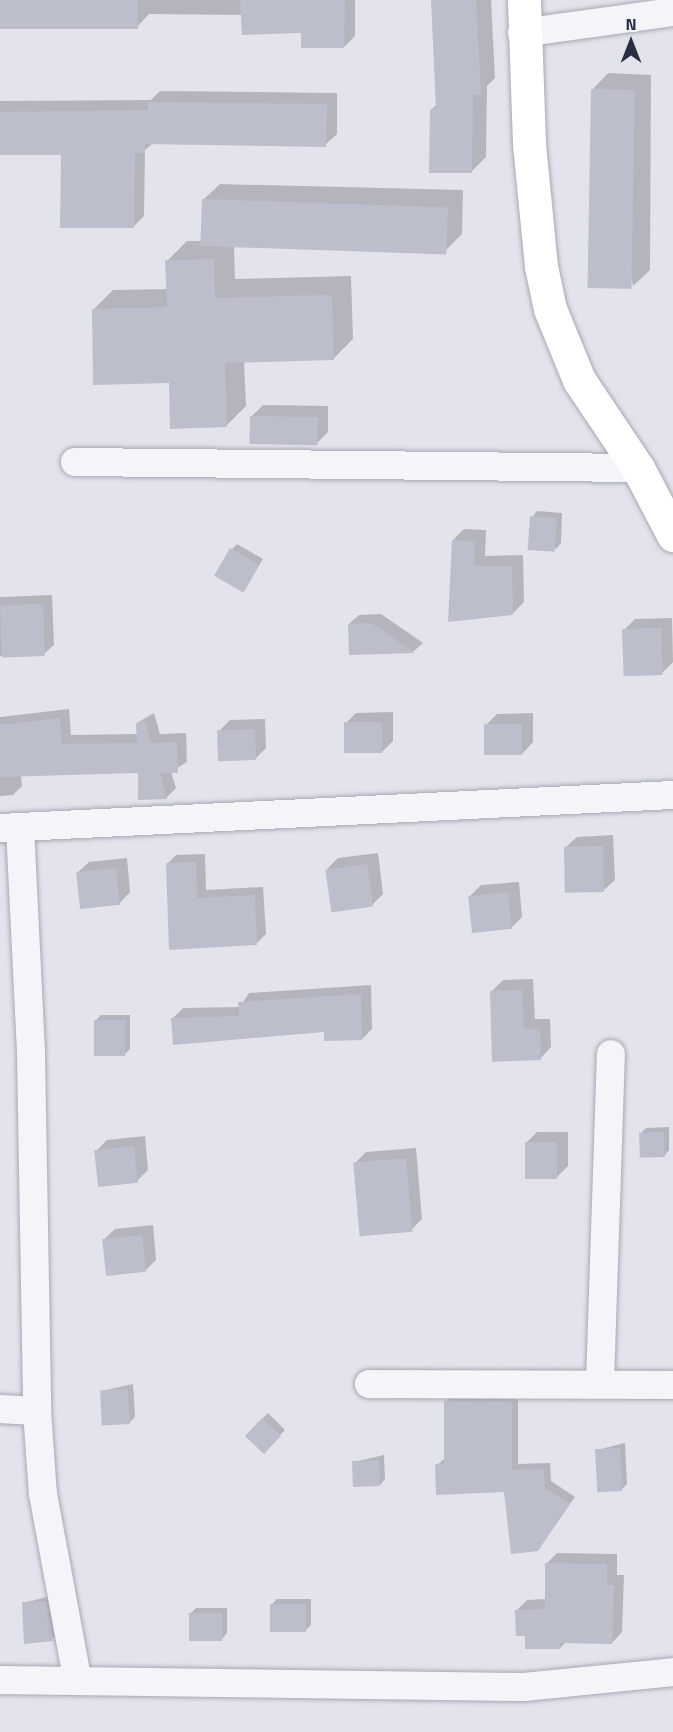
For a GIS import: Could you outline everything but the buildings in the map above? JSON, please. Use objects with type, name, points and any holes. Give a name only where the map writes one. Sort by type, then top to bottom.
[{"type":"street","points":[[524,0],[522,33],[535,217],[550,309],[579,380],[638,468],[673,535]]},
{"type":"street","points":[[522,33],[673,12]]},
{"type":"street","points":[[75,462],[638,468]]},
{"type":"street","points":[[77,1677],[43,1494],[37,1411],[30,1021],[10,827],[673,795]]},
{"type":"street","points":[[600,1383],[611,1054]]},
{"type":"street","points":[[369,1384],[673,1385]]},
{"type":"street","points":[[0,1409],[37,1411]]},
{"type":"street","points":[[0,1680],[77,1677],[524,1688],[673,1672]]}]
